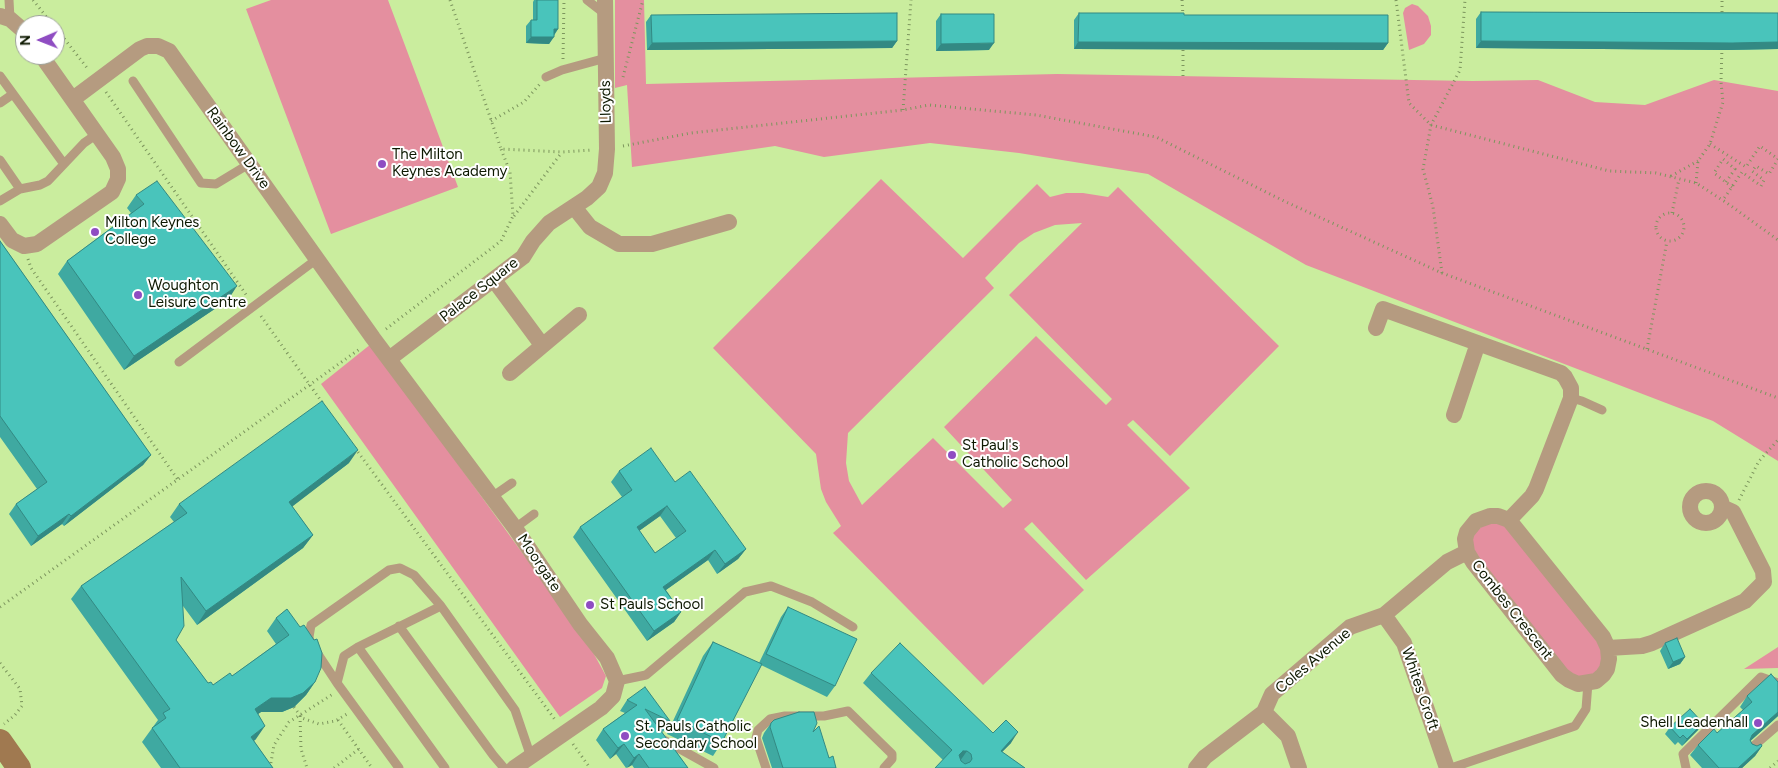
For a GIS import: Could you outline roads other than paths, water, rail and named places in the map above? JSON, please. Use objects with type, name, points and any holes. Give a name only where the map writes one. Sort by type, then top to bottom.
[{"type":"street","name":"Lloyds","points":[[580,202],[599,187],[605,173],[607,149],[605,7]]},
{"type":"street","name":"Rainbow Drive","points":[[73,99],[140,48],[158,46],[169,51],[373,338]]},
{"type":"street","points":[[0,224],[12,240],[24,246],[37,244],[112,192],[118,179],[118,169],[113,156],[48,65]]},
{"type":"street","points":[[580,202],[590,227],[619,244],[652,244],[729,222]]},
{"type":"street","name":"Palace Square","points":[[389,359],[523,257],[533,241],[549,223],[580,202]]},
{"type":"street","points":[[494,280],[542,345]]},
{"type":"street","points":[[1376,328],[1383,309],[1560,373],[1569,382],[1571,398],[1536,489],[1532,496],[1509,520],[1603,637],[1608,648],[1609,659],[1607,669],[1603,676],[1596,681],[1588,683]]},
{"type":"street","points":[[510,373],[579,316]]},
{"type":"street","name":"Moorgate","points":[[373,338],[515,528],[580,624],[607,658],[617,681]]},
{"type":"street","points":[[1454,415],[1478,343]]},
{"type":"street","points":[[1608,648],[1642,646],[1652,643],[1745,601],[1764,582],[1763,570],[1728,509]]},
{"type":"street","name":"Combes Crescent","points":[[1509,520],[1498,516],[1476,520],[1467,532],[1465,539],[1467,552],[1562,674],[1578,684],[1588,683]]},
{"type":"street","name":"Coles Avenue","points":[[1196,768],[1205,757],[1264,712],[1272,694],[1350,628],[1384,616],[1447,562],[1467,552]]},
{"type":"street","name":"Whites Croft","points":[[1384,616],[1404,643],[1447,768]]},
{"type":"street","points":[[514,768],[601,708],[613,696],[617,681]]},
{"type":"street","points":[[1264,712],[1288,736],[1299,768]]},
{"type":"street","points":[[0,741],[20,768]]},
{"type":"lane","points":[[5,17],[9,0]]},
{"type":"lane","points":[[586,0],[605,7]]},
{"type":"lane","points":[[546,77],[562,70],[606,58]]},
{"type":"lane","points":[[0,76],[64,164]]},
{"type":"lane","points":[[133,80],[201,183],[216,184],[249,164]]},
{"type":"lane","points":[[0,103],[13,94]]},
{"type":"lane","points":[[0,200],[20,189],[40,185],[48,181],[84,143],[97,134]]},
{"type":"lane","points":[[0,160],[20,189]]},
{"type":"lane","points":[[179,362],[317,259]]},
{"type":"lane","points":[[1571,398],[1602,410]]},
{"type":"lane","points":[[492,497],[512,483]]},
{"type":"lane","points":[[515,528],[534,514]]},
{"type":"lane","points":[[399,768],[310,642],[311,626],[389,570],[400,568],[414,575],[441,606],[515,710],[531,757]]},
{"type":"lane","points":[[617,681],[646,675],[745,592],[771,586],[812,602],[853,627]]},
{"type":"lane","points":[[339,685],[344,656],[398,626],[441,606]]},
{"type":"lane","points":[[398,626],[504,768]]},
{"type":"lane","points":[[358,647],[445,768]]},
{"type":"lane","points":[[1686,768],[1683,754],[1761,677],[1778,683]]},
{"type":"lane","points":[[1451,768],[1575,726],[1586,709],[1588,683]]},
{"type":"lane","points":[[765,768],[756,738],[758,730],[770,719],[785,716],[824,716],[848,711],[892,754],[892,759],[884,768]]},
{"type":"lane","points":[[1749,750],[1778,725]]},
{"type":"lane","points":[[658,737],[714,768]]},
{"type":"place","name":"The Milton Keynes Academy","points":[[382,164]]},
{"type":"place","name":"Milton Keynes College","points":[[95,232]]},
{"type":"place","name":"Woughton Leisure Centre","points":[[138,295]]},
{"type":"place","name":"St Paul's Catholic School","points":[[952,455]]},
{"type":"place","name":"St Pauls School","points":[[590,605]]},
{"type":"place","name":"Shell Leadenhall","points":[[1758,723]]},
{"type":"place","name":"St. Pauls Catholic Secondary School","points":[[625,736]]}]
